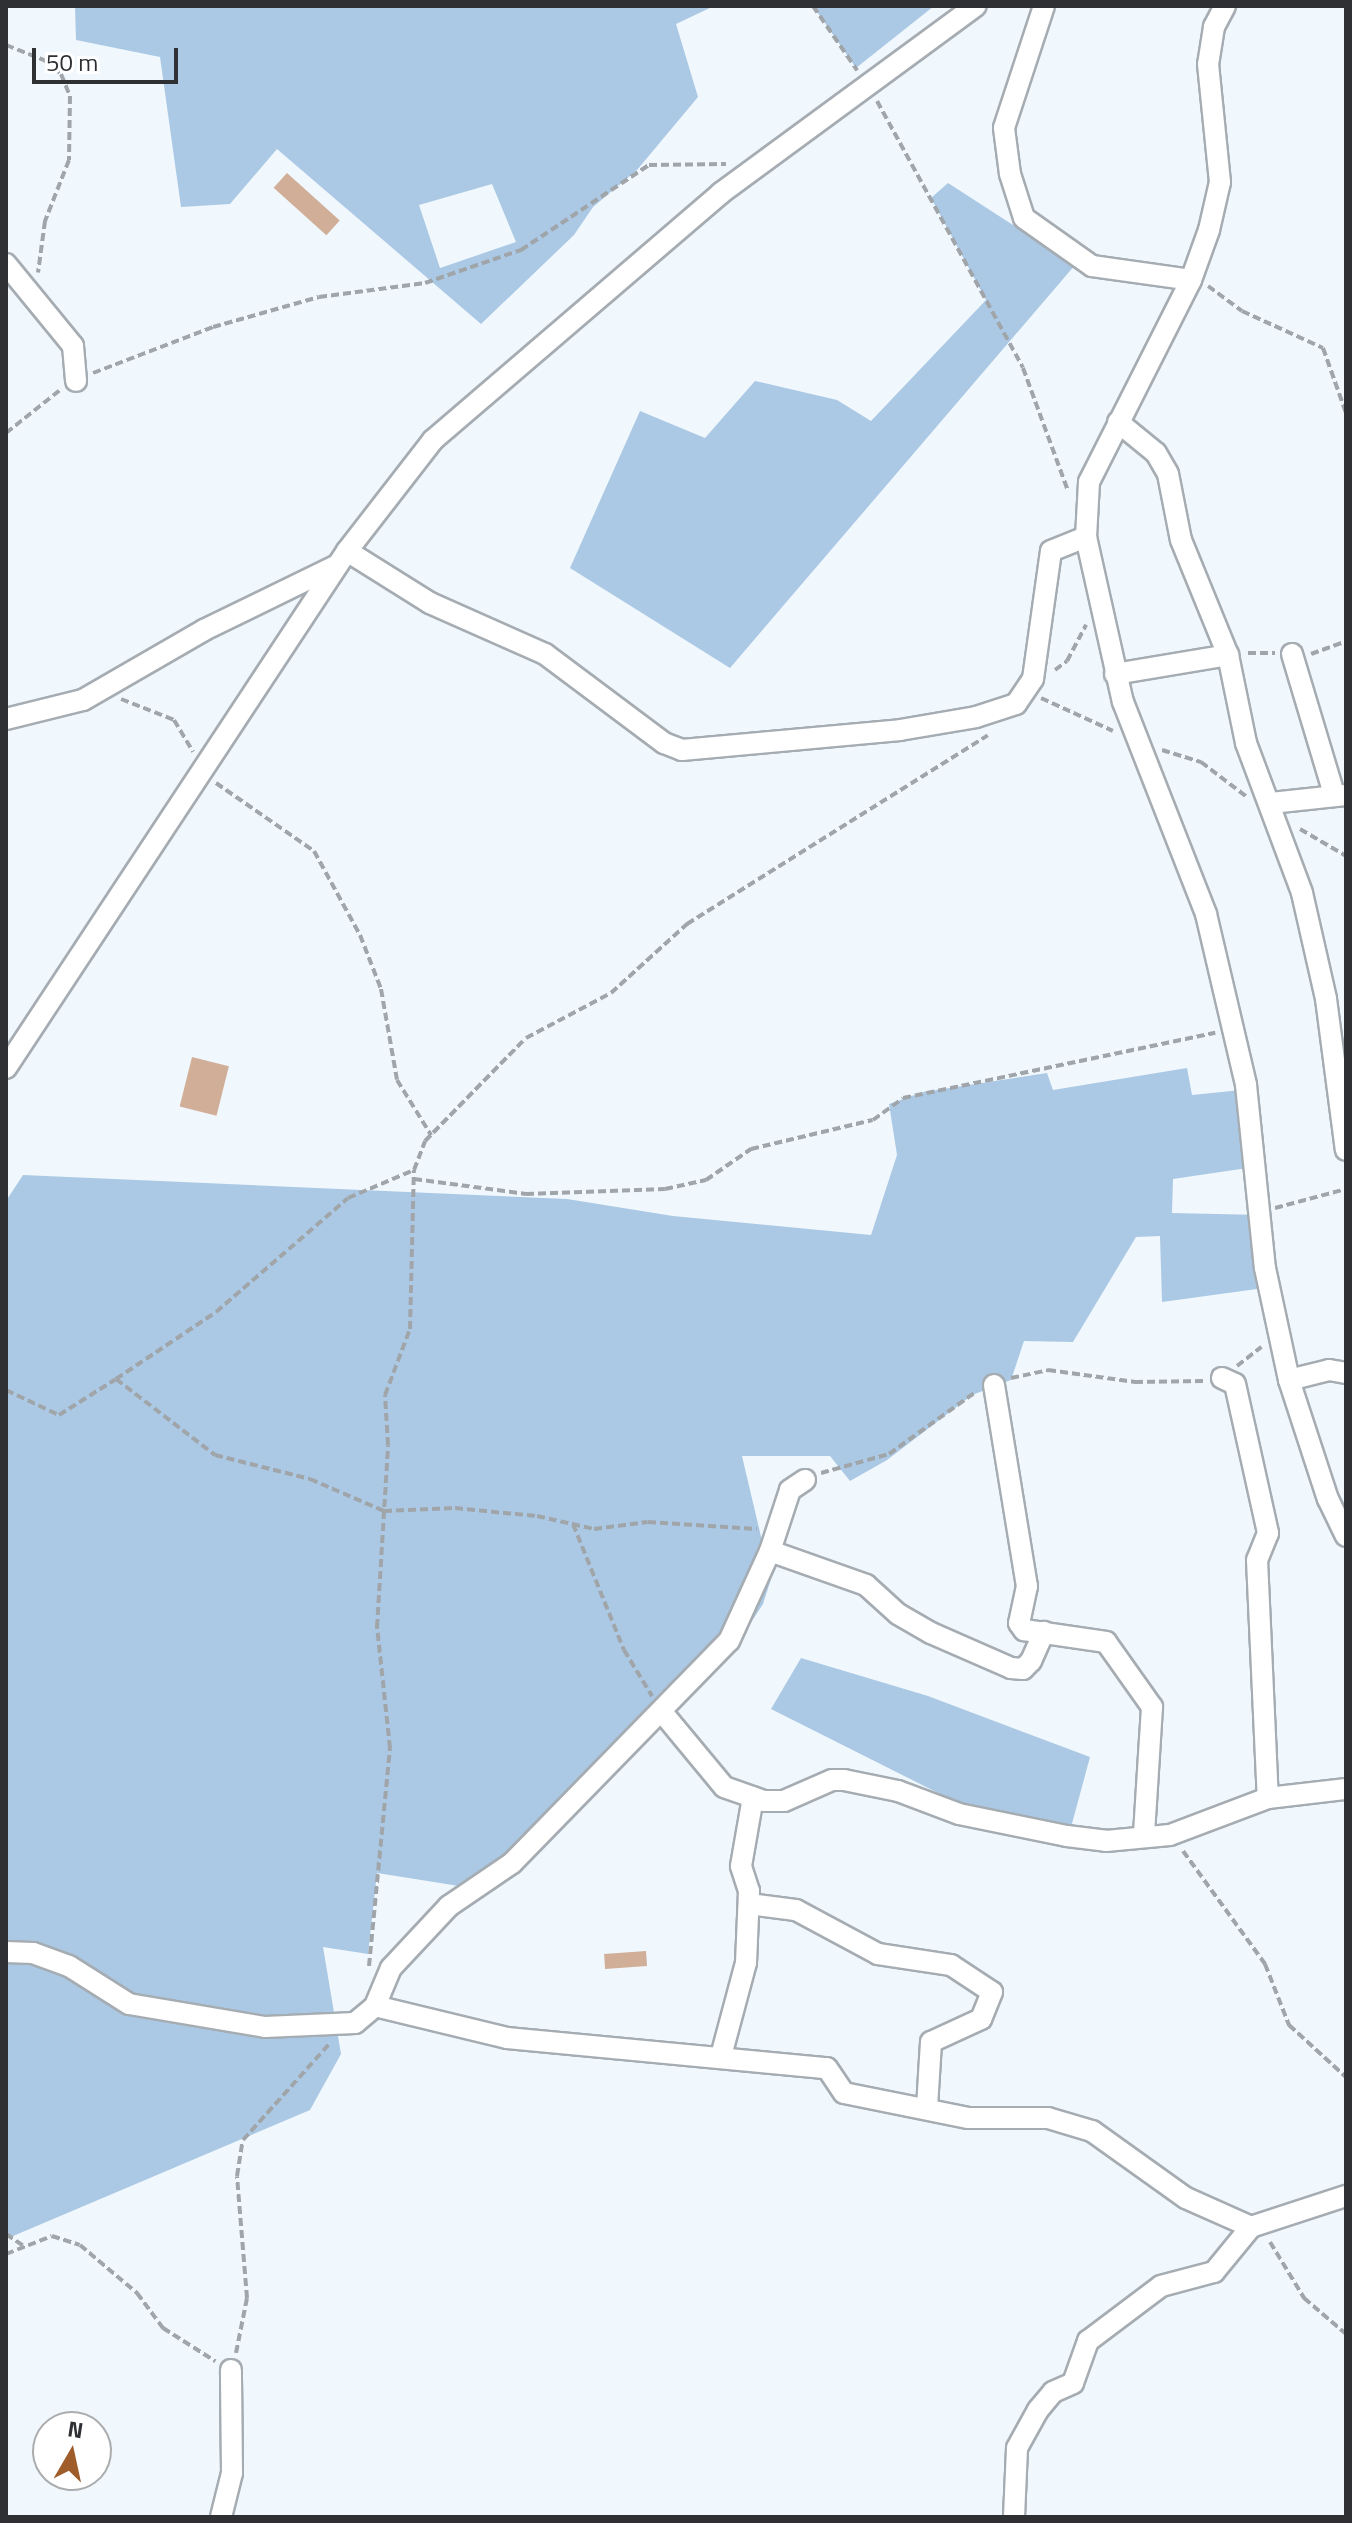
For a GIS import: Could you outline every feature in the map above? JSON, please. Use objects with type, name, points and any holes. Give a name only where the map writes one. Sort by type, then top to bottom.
[{"type":"street","points":[[6,1068],[342,558],[433,440],[525,356],[755,169],[976,6]]},
{"type":"street","points":[[1044,6],[1004,128],[1010,174],[1024,218],[1092,266],[1192,278]]},
{"type":"street","points":[[1225,6],[1214,27],[1208,64],[1220,182],[1192,278],[1089,482],[1086,537],[1102,595],[1115,674],[1137,743],[1206,914],[1246,1085],[1276,1321],[1289,1380],[1328,1499],[1346,1536]]},
{"type":"street","points":[[6,264],[38,308],[73,346],[76,381]]},
{"type":"street","points":[[1118,422],[1156,453],[1168,474],[1181,540],[1228,655],[1246,743],[1271,803],[1302,893],[1326,999],[1346,1150]]},
{"type":"street","points":[[342,558],[430,603],[545,654],[664,743],[682,750],[900,730],[976,717],[1016,704],[1033,679],[1051,551],[1086,537]]},
{"type":"street","points":[[6,719],[100,692],[204,630],[342,558]]},
{"type":"street","points":[[1271,803],[1340,795],[1292,654]]},
{"type":"street","points":[[1115,674],[1228,655]]},
{"type":"street","points":[[1289,1380],[1329,1370],[1346,1373]]},
{"type":"street","points":[[1222,1378],[1235,1384],[1268,1533],[1257,1560],[1268,1798]]},
{"type":"street","points":[[994,1385],[1027,1586],[1019,1623],[1024,1630],[1106,1642],[1152,1707],[1144,1835]]},
{"type":"street","points":[[6,1952],[33,1953],[69,1966],[129,2004],[265,2027],[355,2023],[375,2006],[391,1968],[449,1906],[512,1863],[729,1641],[770,1551],[790,1490],[805,1480]]},
{"type":"street","points":[[770,1551],[866,1585],[931,1633],[1011,1668],[1023,1669],[1031,1661],[1044,1632]]},
{"type":"street","points":[[662,1712],[724,1787],[753,1797],[784,1801],[832,1780],[844,1780],[898,1791],[959,1814],[1106,1841],[1144,1835],[1170,1835],[1268,1798],[1346,1789]]},
{"type":"street","points":[[721,2056],[746,1963],[749,1904],[741,1866],[753,1797]]},
{"type":"street","points":[[749,1904],[796,1910],[878,1954],[951,1965],[992,1992],[981,2019],[931,2042],[927,2108]]},
{"type":"street","points":[[375,2006],[507,2038],[827,2068],[844,2093],[968,2118],[1048,2118],[1092,2131],[1186,2198],[1251,2227]]},
{"type":"street","points":[[1014,2517],[1017,2448],[1038,2410],[1053,2392],[1073,2383],[1088,2341],[1161,2286],[1214,2272],[1251,2227],[1346,2196]]},
{"type":"street","points":[[221,2517],[232,2473],[231,2370]]},
{"type":"path","points":[[813,6],[869,87],[1023,368],[1070,496]]},
{"type":"path","points":[[6,45],[44,60],[61,74],[73,117],[69,160],[39,250],[38,308]]},
{"type":"path","points":[[6,433],[76,381],[213,327],[319,297],[425,283],[532,245],[634,170],[649,165],[755,169]]},
{"type":"path","points":[[1192,278],[1242,311],[1323,348],[1346,413]]},
{"type":"path","points":[[1102,595],[1067,661],[1025,691],[1137,743],[1201,762],[1237,795],[1271,803]]},
{"type":"path","points":[[100,692],[174,720],[187,734],[201,774],[314,851],[360,935],[381,989],[397,1080],[431,1135]]},
{"type":"path","points":[[368,1968],[390,1748],[377,1627],[384,1511],[385,1395],[410,1329],[414,1170],[431,1135],[526,1038],[611,993],[687,924],[1001,725]]},
{"type":"path","points":[[1297,826],[1346,856]]},
{"type":"path","points":[[414,1179],[526,1194],[665,1189],[715,1176],[751,1149],[873,1120],[903,1098],[930,1090],[1233,1030]]},
{"type":"path","points":[[6,1390],[59,1415],[216,1312],[348,1198],[414,1170]]},
{"type":"path","points":[[1262,1212],[1346,1189]]},
{"type":"path","points":[[805,1480],[889,1454],[971,1393],[1048,1370],[1151,1382],[1222,1378],[1262,1347],[1276,1321]]},
{"type":"path","points":[[116,1379],[215,1455],[310,1479],[384,1511],[455,1508],[594,1529],[648,1522],[775,1530]]},
{"type":"path","points":[[573,1524],[624,1650],[662,1712]]},
{"type":"path","points":[[1170,1835],[1265,1964],[1289,2025],[1346,2077]]},
{"type":"path","points":[[6,2254],[52,2236],[80,2245],[137,2293],[163,2328],[231,2370],[247,2298],[237,2176],[243,2140],[345,2024]]},
{"type":"path","points":[[1251,2227],[1269,2240],[1304,2298],[1338,2328],[1346,2331]]},
{"type":"path","points":[[6,2234],[24,2246]]},
{"type":"shaded area","points":[[75,6],[714,6],[676,24],[698,97],[637,170],[593,207],[574,235],[481,324],[277,149],[230,204],[181,207],[160,57],[76,40]],"holes":[[[492,184],[516,242],[440,268],[419,205]]]},
{"type":"shaded area","points":[[813,6],[934,6],[856,68]]},
{"type":"shaded area","points":[[948,183],[1075,265],[730,668],[570,568],[640,411],[705,438],[755,381],[837,400],[871,421],[986,300],[931,198]]},
{"type":"shaded area","points":[[1187,1068],[1192,1095],[1251,1089],[1261,1166],[1173,1179],[1172,1213],[1261,1215],[1257,1289],[1162,1302],[1160,1236],[1136,1237],[1073,1342],[1024,1341],[1011,1380],[972,1395],[887,1460],[850,1481],[830,1456],[742,1456],[771,1579],[763,1604],[733,1650],[478,1889],[377,1873],[368,1954],[323,1947],[341,2054],[310,2110],[6,2239],[6,1201],[23,1175],[567,1199],[673,1216],[871,1235],[897,1155],[889,1104],[923,1092],[1047,1073],[1053,1090]]},
{"type":"shaded area","points":[[801,1658],[928,1696],[1090,1757],[1070,1831],[958,1803],[771,1709]]},
{"type":"building","points":[[287,173],[340,221],[326,235],[274,188]]},
{"type":"building","points":[[192,1057],[229,1066],[217,1116],[180,1106]]},
{"type":"building","points":[[646,1951],[647,1966],[605,1969],[604,1954]]}]
